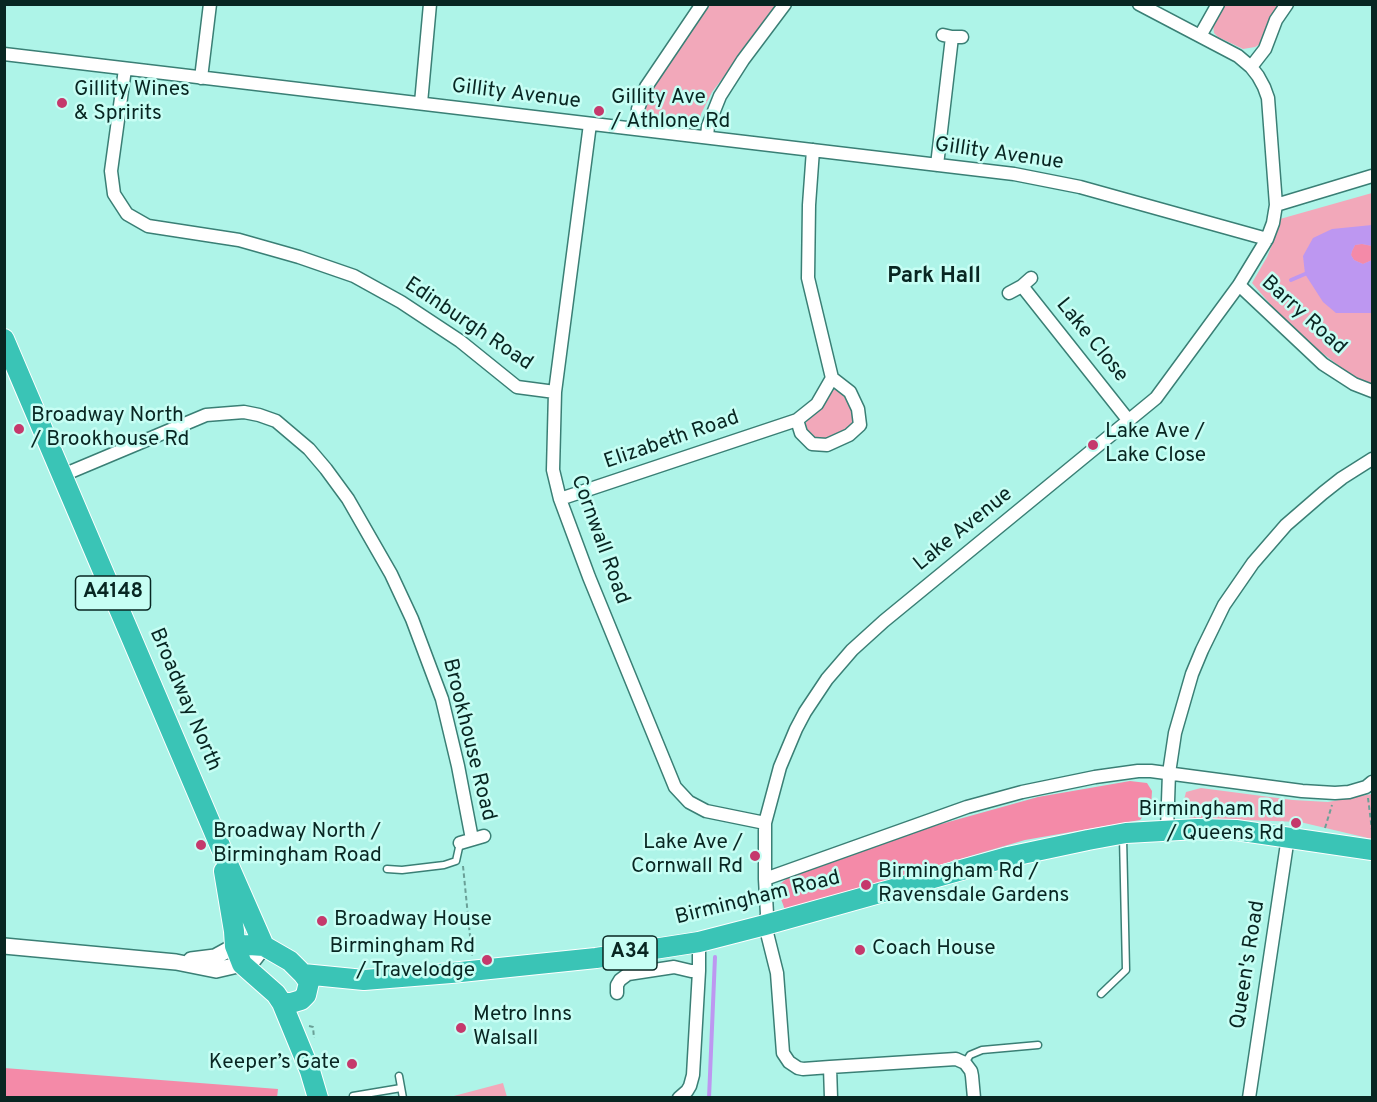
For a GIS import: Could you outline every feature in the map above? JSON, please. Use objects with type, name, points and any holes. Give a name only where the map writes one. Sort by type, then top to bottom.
[{"type":"highway","name":"Broadway North","points":[[4,339],[220,848],[264,946]]},
{"type":"highway","name":"Birmingham Road","points":[[291,998],[364,980],[596,958],[699,942],[1008,857],[1123,834],[1167,830],[1236,830],[1372,850]]},
{"type":"highway","name":"Broadway North","points":[[220,848],[238,955]]},
{"type":"highway","points":[[249,945],[264,946],[290,961],[309,982],[291,998],[238,955],[249,945]]},
{"type":"highway","points":[[302,973],[288,971],[280,977],[291,998],[318,1098]]},
{"type":"highway","name":"Birmingham Road","points":[[302,973],[364,980]]},
{"type":"street","points":[[201,78],[210,4]]},
{"type":"street","points":[[421,103],[430,4]]},
{"type":"street","points":[[637,129],[637,114],[646,87],[702,4]]},
{"type":"street","points":[[706,137],[720,96],[784,4]]},
{"type":"street","points":[[1139,4],[1238,56],[1251,67],[1265,48],[1276,20],[1287,4]]},
{"type":"street","points":[[1200,36],[1218,4]]},
{"type":"street","points":[[937,165],[952,36]]},
{"type":"street","name":"Gillity Avenue","points":[[4,54],[1014,174],[1071,185],[1267,239]]},
{"type":"street","name":"Lake Avenue","points":[[965,1063],[951,1058],[803,1069],[789,1062],[783,1053],[777,974],[765,925],[767,914],[765,823],[780,767],[795,729],[815,695],[852,650],[884,621],[1156,398],[1239,285],[1267,239],[1276,214],[1268,98],[1251,67]]},
{"type":"street","name":"Edinburgh Road","points":[[125,69],[111,171],[114,194],[127,214],[148,226],[239,240],[354,276],[401,302],[460,341],[517,387],[555,392]]},
{"type":"street","name":"Cornwall Road","points":[[590,124],[555,392],[553,470],[560,500],[675,787],[688,802],[706,812],[765,823]]},
{"type":"street","points":[[797,420],[801,434],[812,444],[827,445],[849,435],[860,425],[858,409],[850,392],[832,378],[808,278],[809,206],[813,150]]},
{"type":"street","points":[[1276,205],[1372,176]]},
{"type":"street","name":"Lake Close","points":[[1009,293],[1026,282],[1129,421]]},
{"type":"street","name":"Barry Road","points":[[1239,285],[1323,364],[1354,384],[1372,392]]},
{"type":"street","name":"Elizabeth Road","points":[[560,500],[797,420],[817,404],[832,378]]},
{"type":"street","name":"Brookhouse Road","points":[[63,475],[206,415],[244,412],[276,421],[309,449],[348,499],[391,574],[412,619],[442,699],[472,839]]},
{"type":"street","points":[[1167,830],[1169,773],[1175,733],[1192,674],[1212,627],[1238,584],[1269,543],[1304,508],[1342,478],[1372,459]]},
{"type":"street","name":"Birmingham Road","points":[[765,879],[967,807],[1022,792],[1095,777],[1138,771],[1169,773],[1302,791],[1335,793],[1349,792],[1369,784]]},
{"type":"street","name":"Queen's Road","points":[[1249,1098],[1288,837]]},
{"type":"street","points":[[680,1098],[690,1086],[693,1075],[699,942]]},
{"type":"street","points":[[4,946],[176,962],[238,955]]},
{"type":"street","points":[[616,993],[620,980],[628,974],[674,968],[699,971]]},
{"type":"street","points":[[965,1063],[971,1071],[974,1098]]},
{"type":"street","points":[[830,1067],[831,1098]]},
{"type":"lane","points":[[1101,994],[1126,970],[1123,834]]},
{"type":"lane","points":[[387,870],[444,865],[456,861],[472,839]]},
{"type":"lane","points":[[965,1063],[970,1055],[982,1050],[1038,1045]]},
{"type":"lane","points":[[399,1076],[403,1098]]},
{"type":"lane","points":[[353,1096],[401,1088]]},
{"type":"path","points":[[637,114],[684,122]]},
{"type":"path","points":[[1369,784],[1372,830]]},
{"type":"path","points":[[1322,843],[1335,793]]},
{"type":"path","points":[[472,839],[473,971]]},
{"type":"shaded area","points":[[706,5],[776,5],[712,92],[701,114],[698,128],[691,131],[650,127],[643,120],[642,98]]},
{"type":"shaded area","points":[[1223,5],[1280,5],[1262,43],[1243,49],[1214,33],[1213,25]]},
{"type":"shaded area","points":[[1372,193],[1372,386],[1356,379],[1317,349],[1277,312],[1252,283],[1267,257],[1280,219]]},
{"type":"shaded area","points":[[1372,225],[1372,246],[1355,245],[1351,255],[1354,260],[1363,264],[1372,260],[1372,313],[1336,313],[1323,302],[1305,274],[1303,256],[1313,238],[1332,229]]},
{"type":"shaded area","points":[[1355,245],[1372,246],[1372,260],[1363,264],[1354,260],[1351,255]]},
{"type":"shaded area","points":[[839,389],[848,395],[854,422],[846,431],[815,441],[804,432],[805,424],[809,418],[822,409],[828,395]]},
{"type":"shaded area","points":[[1130,781],[1147,783],[1152,791],[1151,807],[1140,820],[1025,840],[785,910],[781,899],[780,884],[790,876],[909,833],[1038,797]]},
{"type":"shaded area","points":[[1201,788],[1293,800],[1328,802],[1372,794],[1372,839],[1300,822],[1190,818],[1184,811],[1186,792]]},
{"type":"shaded area","points":[[4,1068],[278,1089],[277,1098],[5,1097]]},
{"type":"shaded area","points":[[503,1083],[507,1097],[450,1097]]},
{"type":"waterway","points":[[1291,280],[1305,274]]},
{"type":"waterway","points":[[709,1098],[715,957]]},
{"type":"place","name":"Gillity Wines & Spririts","points":[[62,103]]},
{"type":"place","name":"Gillity Ave / Athlone Rd","points":[[599,111]]},
{"type":"place","name":"Broadway North / Brookhouse Rd","points":[[19,429]]},
{"type":"place","name":"Lake Ave / Lake Close","points":[[1093,445]]},
{"type":"place","name":"Birmingham Rd / Queens Rd","points":[[1296,823]]},
{"type":"place","name":"Broadway North / Birmingham Road","points":[[201,845]]},
{"type":"place","name":"Lake Ave / Cornwall Rd","points":[[755,856]]},
{"type":"place","name":"Birmingham Rd / Ravensdale Gardens","points":[[866,885]]},
{"type":"place","name":"Broadway House","points":[[322,921]]},
{"type":"place","name":"Coach House","points":[[860,950]]},
{"type":"place","name":"Birmingham Rd / Travelodge","points":[[487,960]]},
{"type":"place","name":"Metro Inns Walsall","points":[[461,1028]]},
{"type":"place","name":"Keeper’s Gate","points":[[352,1064]]},
{"type":"district","name":"Park Hall","points":[[934,278]]}]
